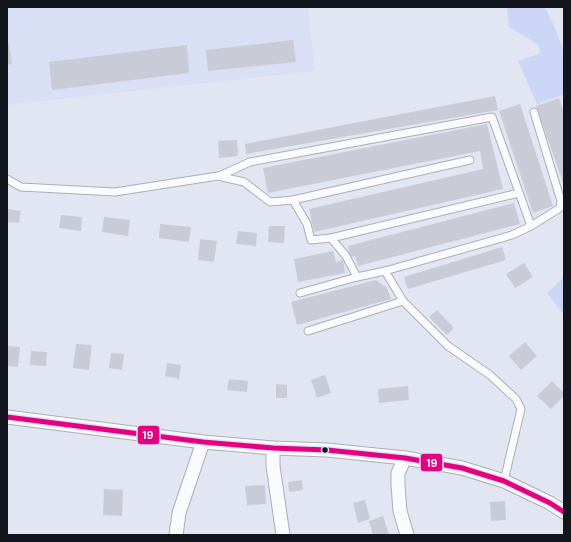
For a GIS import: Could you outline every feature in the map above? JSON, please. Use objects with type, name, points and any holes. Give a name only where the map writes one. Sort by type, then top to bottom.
[{"type":"street","points":[[7,417],[203,442],[273,448],[327,450],[405,458],[462,468],[504,481],[564,512]]},
{"type":"street","points":[[176,535],[179,513],[203,442]]},
{"type":"street","points":[[273,448],[273,466],[283,535]]},
{"type":"street","points":[[405,458],[398,473],[398,485],[400,511],[406,535]]},
{"type":"lane","points":[[300,293],[358,277],[385,272],[512,235],[531,226],[560,208],[561,201],[534,112]]},
{"type":"lane","points":[[7,179],[22,187],[115,192],[218,176],[250,162],[492,117],[531,226]]},
{"type":"lane","points":[[218,176],[244,182],[270,202],[293,200],[470,160]]},
{"type":"lane","points":[[293,200],[307,224],[311,240],[331,238],[519,193]]},
{"type":"lane","points":[[331,238],[346,256],[358,277]]},
{"type":"lane","points":[[385,272],[402,300],[448,346],[490,375],[516,398],[521,409],[504,481]]},
{"type":"lane","points":[[308,331],[402,300]]},
{"type":"shaded area","points":[[7,7],[308,7],[315,71],[7,105]]},
{"type":"shaded area","points":[[507,7],[545,7],[564,52],[564,100],[562,95],[537,104],[518,61],[541,53],[537,44],[509,27]]},
{"type":"shaded area","points":[[564,277],[564,315],[547,293]]},
{"type":"building","points":[[293,40],[296,62],[208,71],[206,50]]},
{"type":"building","points":[[7,43],[9,43],[12,64],[7,65]]},
{"type":"building","points":[[187,45],[189,73],[52,90],[49,62]]},
{"type":"building","points":[[495,96],[498,110],[246,154],[245,144]]},
{"type":"building","points":[[559,98],[564,113],[564,185],[536,106]]},
{"type":"building","points":[[520,104],[553,206],[533,213],[499,111]]},
{"type":"building","points":[[487,124],[503,189],[314,232],[309,209],[483,169],[480,151],[268,193],[263,168]]},
{"type":"building","points":[[237,140],[238,156],[219,158],[218,141]]},
{"type":"building","points":[[514,203],[520,224],[358,266],[355,256],[350,257],[348,246]]},
{"type":"building","points":[[7,209],[21,211],[19,223],[7,222]]},
{"type":"building","points":[[61,215],[82,217],[81,231],[59,228]]},
{"type":"building","points":[[104,217],[130,220],[128,236],[102,232]]},
{"type":"building","points":[[160,224],[191,227],[189,242],[159,238]]},
{"type":"building","points":[[269,226],[285,226],[284,243],[268,242]]},
{"type":"building","points":[[238,231],[257,233],[256,246],[236,244]]},
{"type":"building","points":[[200,239],[217,241],[214,262],[198,260]]},
{"type":"building","points":[[502,247],[506,260],[408,289],[404,277]]},
{"type":"building","points":[[333,251],[336,262],[343,260],[345,273],[298,282],[294,259]]},
{"type":"building","points":[[524,263],[533,277],[515,288],[506,274]]},
{"type":"building","points":[[376,280],[387,288],[391,299],[297,325],[291,302]]},
{"type":"building","points":[[437,310],[454,328],[447,335],[429,317]]},
{"type":"building","points":[[525,342],[537,356],[521,370],[509,356]]},
{"type":"building","points":[[76,344],[92,345],[89,370],[73,368]]},
{"type":"building","points":[[7,346],[20,347],[18,367],[7,366]]},
{"type":"building","points":[[31,351],[47,352],[46,366],[30,365]]},
{"type":"building","points":[[111,353],[124,354],[122,370],[109,368]]},
{"type":"building","points":[[167,363],[181,365],[179,379],[165,376]]},
{"type":"building","points":[[325,375],[331,393],[317,398],[311,380]]},
{"type":"building","points":[[229,379],[248,381],[247,392],[227,390]]},
{"type":"building","points":[[552,381],[564,393],[564,396],[551,409],[537,396]]},
{"type":"building","points":[[276,384],[287,385],[287,398],[276,398]]},
{"type":"building","points":[[408,386],[409,400],[379,403],[378,389]]},
{"type":"building","points":[[302,480],[303,490],[289,492],[288,482]]},
{"type":"building","points":[[265,485],[266,504],[247,505],[245,486]]},
{"type":"building","points":[[104,489],[123,490],[122,516],[103,515]]},
{"type":"building","points":[[365,500],[370,519],[358,523],[353,503]]},
{"type":"building","points":[[505,501],[506,520],[491,521],[490,502]]},
{"type":"building","points":[[383,516],[389,535],[373,535],[369,521]]},
{"type":"transit line","name":"19","points":[[7,417],[203,442],[273,448],[327,450],[405,458],[462,468],[504,481],[550,503],[564,512]]}]
